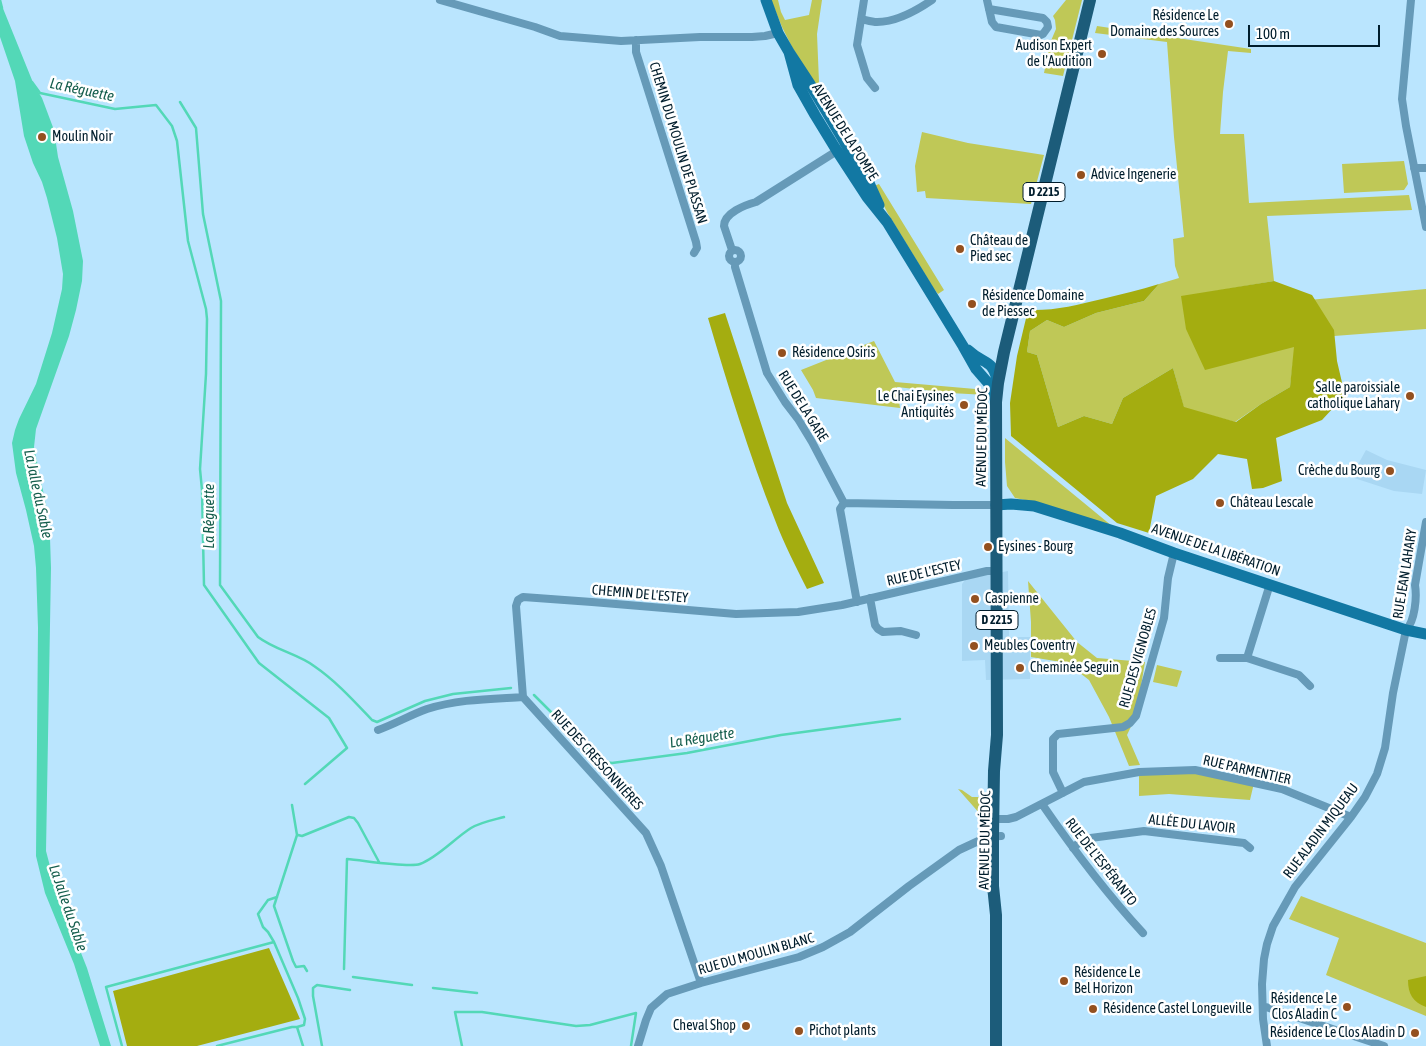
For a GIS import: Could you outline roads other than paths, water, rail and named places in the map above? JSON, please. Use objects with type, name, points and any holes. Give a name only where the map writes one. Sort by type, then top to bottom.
[{"type":"main road","name":"AVENUE DU MÉDOC","points":[[996,1046],[996,915],[993,886],[997,836],[994,772],[997,735],[996,402],[1004,352],[1090,0]]},
{"type":"street","points":[[440,0],[536,27],[560,36],[621,41],[700,37],[752,37],[778,32]]},
{"type":"street","name":"AVENUE DE LA POMPE","points":[[766,0],[778,32],[789,52],[798,86],[842,148],[867,197],[887,222],[976,369],[989,384],[996,402]]},
{"type":"street","points":[[864,0],[857,45],[867,78],[875,88]]},
{"type":"street","points":[[861,19],[876,22],[891,20],[922,7],[932,0]]},
{"type":"street","points":[[987,0],[989,9],[992,22],[996,27],[1041,35],[1046,32],[1048,27],[1047,22],[1043,18],[989,9]]},
{"type":"street","points":[[1410,0],[1402,99],[1426,227]]},
{"type":"street","name":"CHEMIN DU MOULIN DE PLASSAN","points":[[636,40],[636,52],[696,242],[697,248],[694,253]]},
{"type":"street","name":"RUE DE LA GARE","points":[[842,148],[756,202],[746,205],[728,216],[724,226],[732,250],[729,258],[735,262],[734,267],[767,373],[812,442],[844,503],[840,508],[857,602]]},
{"type":"street","points":[[1414,168],[1426,168]]},
{"type":"street","name":"AVENUE DE LA POMPE","points":[[963,346],[977,358],[991,364]]},
{"type":"street","points":[[998,383],[996,372],[991,364],[996,363],[1004,352]]},
{"type":"street","points":[[844,503],[953,506],[996,505]]},
{"type":"street","name":"AVENUE DE LA LIBÉRATION","points":[[996,505],[1034,506],[1120,533],[1406,630],[1426,634]]},
{"type":"street","name":"RUE JEAN LAHARY","points":[[1406,630],[1411,625],[1416,594],[1415,585],[1426,522]]},
{"type":"street","name":"RUE DES VIGNOBLES","points":[[1063,793],[1052,772],[1054,739],[1058,734],[1123,727],[1130,724],[1136,716],[1164,618],[1168,578],[1174,552]]},
{"type":"street","name":"RUE DE L'ESTEY","points":[[857,602],[987,571],[997,571]]},
{"type":"street","points":[[1247,658],[1270,584]]},
{"type":"street","name":"CHEMIN DE L'ESTEY","points":[[523,697],[516,606],[518,600],[523,597],[736,614],[798,612],[857,602]]},
{"type":"street","points":[[870,598],[875,625],[878,629],[883,632],[901,631],[916,635]]},
{"type":"street","name":"RUE ALADIN MIQUEAU","points":[[1267,1046],[1262,1006],[1264,959],[1273,926],[1295,887],[1365,797],[1377,774],[1384,748],[1406,630]]},
{"type":"street","points":[[1220,658],[1247,658],[1299,675],[1310,686]]},
{"type":"street","points":[[378,730],[445,704],[523,697]]},
{"type":"street","name":"RUE DES CRESSONNIÈRES","points":[[523,697],[646,834],[661,866],[701,982]]},
{"type":"street","name":"RUE PARMENTIER","points":[[997,819],[1016,817],[1084,782],[1139,772],[1195,770],[1282,789],[1351,816]]},
{"type":"street","name":"RUE DE L'ESPÉRANTO","points":[[1042,804],[1119,908],[1143,933]]},
{"type":"street","name":"ALLÉE DU LAVOIR","points":[[1073,848],[1082,840],[1144,831],[1244,843],[1250,848]]},
{"type":"street","name":"RUE DU MOULIN BLANC","points":[[638,1046],[651,1008],[667,994],[701,982],[799,957],[823,947],[850,932],[959,850],[987,837],[997,836]]},
{"type":"street","points":[[1262,1006],[1384,1046]]},
{"type":"water","points":[[0,1],[54,130],[58,157],[73,211],[83,261],[82,281],[76,310],[69,336],[36,429],[34,447],[46,505],[51,568],[46,851],[66,915],[87,968],[111,1046],[100,1046],[74,964],[45,893],[36,856],[38,628],[36,568],[34,546],[16,473],[12,443],[19,419],[36,384],[52,333],[62,289],[63,274],[57,238],[47,198],[24,136],[15,81],[0,37]]},
{"type":"waterway","name":"La Jalle du Sable","points":[[0,0],[2,8]]},
{"type":"waterway","points":[[32,82],[40,93],[115,109],[156,105],[172,126],[177,141],[188,241],[207,319],[206,374],[200,469],[204,585],[259,663],[329,718],[347,748],[305,784]]},
{"type":"waterway","name":"La Réguette","points":[[180,102],[196,128],[203,214],[221,301],[220,585],[258,637],[314,666],[337,685],[372,720],[377,722],[425,701],[453,694],[511,688]]},
{"type":"waterway","name":"La Réguette","points":[[534,695],[600,761],[612,763],[687,753],[781,735],[900,719]]},
{"type":"waterway","points":[[292,805],[297,835],[274,906],[296,967],[304,966],[307,971]]},
{"type":"waterway","points":[[298,835],[302,836],[349,817],[354,818],[379,862]]},
{"type":"waterway","points":[[344,969],[347,859],[396,864],[420,864],[433,857],[471,828],[504,817]]},
{"type":"waterway","points":[[217,1046],[304,1025],[305,1019],[298,998],[274,942],[263,927],[258,914],[268,900],[277,897]]},
{"type":"waterway","points":[[122,1046],[106,987],[274,942]]},
{"type":"waterway","points":[[353,977],[412,985]]},
{"type":"waterway","points":[[322,1046],[313,988],[317,985],[350,990]]},
{"type":"waterway","points":[[433,988],[477,993]]},
{"type":"waterway","points":[[462,1046],[455,1012],[482,1012],[576,1026],[590,1025],[636,1013],[631,1046]]},
{"type":"waterway","points":[[297,1027],[303,1046]]},
{"type":"place","name":"Résidence Le Domaine des Sources","points":[[1229,24]]},
{"type":"place","name":"Audison Expert de l'Audition","points":[[1102,54]]},
{"type":"place","name":"Moulin Noir","points":[[42,137]]},
{"type":"place","name":"Advice Ingenerie","points":[[1081,175]]},
{"type":"place","name":"Château de Pied sec","points":[[960,249]]},
{"type":"place","name":"Résidence Domaine de Piessec","points":[[972,304]]},
{"type":"place","name":"Résidence Osiris","points":[[782,353]]},
{"type":"place","name":"Salle paroissiale catholique Lahary","points":[[1410,396]]},
{"type":"place","name":"Le Chai Eysines Antiquités","points":[[964,405]]},
{"type":"place","name":"Crèche du Bourg","points":[[1390,471]]},
{"type":"place","name":"Château Lescale","points":[[1220,503]]},
{"type":"place","name":"Eysines - Bourg","points":[[988,547]]},
{"type":"place","name":"Caspienne","points":[[975,599]]},
{"type":"place","name":"Meubles Coventry","points":[[974,646]]},
{"type":"place","name":"Cheminée Seguin","points":[[1020,668]]},
{"type":"place","name":"Résidence Le Bel Horizon","points":[[1064,981]]},
{"type":"place","name":"Résidence Le Clos Aladin C","points":[[1347,1007]]},
{"type":"place","name":"Résidence Castel Longueville","points":[[1093,1009]]},
{"type":"place","name":"Cheval Shop","points":[[746,1026]]},
{"type":"place","name":"Pichot plants","points":[[799,1031]]},
{"type":"place","name":"Résidence Le Clos Aladin D","points":[[1415,1033]]}]
